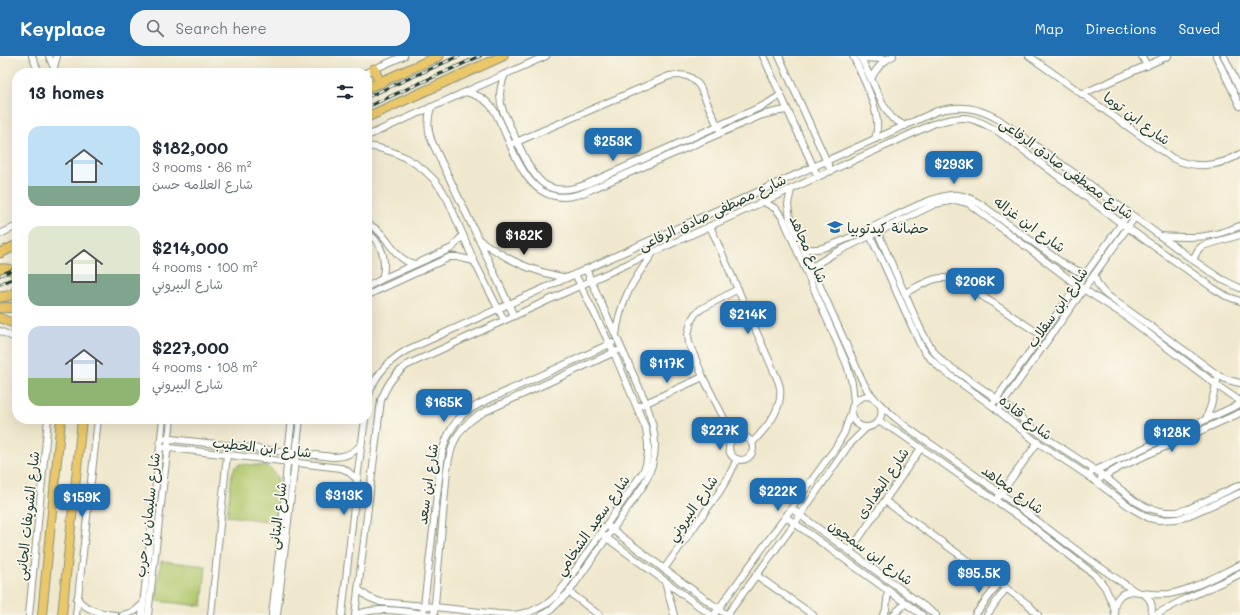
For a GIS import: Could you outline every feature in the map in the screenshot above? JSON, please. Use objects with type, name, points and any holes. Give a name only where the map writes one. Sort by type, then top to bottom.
[{"type":"highway","points":[[372,86],[439,56]]},
{"type":"highway","points":[[372,114],[503,56]]},
{"type":"highway","points":[[374,69],[380,83]]},
{"type":"highway","points":[[0,253],[12,247]]},
{"type":"highway","points":[[0,269],[6,268],[12,271]]},
{"type":"highway","points":[[0,297],[12,295]]},
{"type":"highway","points":[[0,308],[12,307]]},
{"type":"main road","points":[[0,318],[12,324]]},
{"type":"main road","points":[[42,615],[61,424]]},
{"type":"main road","points":[[62,615],[81,424]]},
{"type":"street","points":[[32,56],[37,68]]},
{"type":"street","points":[[49,56],[54,68]]},
{"type":"street","points":[[55,68],[57,56]]},
{"type":"street","points":[[374,69],[404,56]]},
{"type":"street","points":[[372,134],[546,56]]},
{"type":"street","points":[[763,56],[818,177]]},
{"type":"street","points":[[779,56],[831,171]]},
{"type":"street","points":[[853,56],[873,102],[877,122],[875,139]]},
{"type":"street","points":[[871,79],[879,66],[886,59],[893,56]]},
{"type":"street","name":"شارع ابن توما","points":[[1029,56],[1181,163],[1208,165],[1240,154]]},
{"type":"street","points":[[1142,56],[1147,66]]},
{"type":"street","points":[[1082,94],[1168,56]]},
{"type":"street","points":[[1216,56],[1235,80]]},
{"type":"street","points":[[1224,56],[1235,80],[1240,106]]},
{"type":"street","points":[[886,59],[861,57],[880,100],[892,118],[904,126]]},
{"type":"street","points":[[505,74],[500,90],[500,103],[528,165],[541,182],[561,190],[580,186],[634,163],[765,105],[781,95]]},
{"type":"street","points":[[511,145],[669,76],[676,75],[690,77],[700,86],[721,132]]},
{"type":"street","points":[[466,92],[481,97],[491,106],[520,166],[528,178],[542,191],[550,195],[566,197],[592,189],[762,115],[787,110]]},
{"type":"street","points":[[431,107],[427,122],[432,142],[514,316]]},
{"type":"street","name":"شارع مصطفى صادق الرفاعى","points":[[372,387],[376,378],[388,364],[396,356],[406,350],[937,111],[962,107],[972,108],[998,119],[1221,280],[1240,288]]},
{"type":"street","name":"شارع مصطفى صادق الرفاعى","points":[[355,615],[378,412],[388,383],[407,365],[933,124],[965,117],[977,120],[999,132],[1121,223],[1213,288],[1226,296],[1240,301]]},
{"type":"street","points":[[372,147],[396,153],[421,167],[443,190],[474,261],[504,320]]},
{"type":"street","points":[[634,163],[638,169]]},
{"type":"street","name":"شارع مجاهد","points":[[791,190],[788,204],[789,214],[868,391],[900,423],[1001,494],[1102,570],[1138,592]]},
{"type":"street","name":"شارع ابن غزاله","points":[[812,267],[833,254],[870,237],[876,229],[911,208],[944,196],[958,194],[971,198],[984,206],[1065,265],[1085,274]]},
{"type":"street","name":"شارع ابن غزاله","points":[[804,248],[810,250],[819,249],[867,230],[876,229],[935,204],[961,201],[968,204],[1084,289]]},
{"type":"street","name":"شارع مجاهد","points":[[764,202],[776,209],[783,218],[847,365],[852,383],[854,402]]},
{"type":"street","name":"شارع ابن سقلاب","points":[[991,405],[1129,213]]},
{"type":"street","name":"شارع ابن سقلاب","points":[[998,410],[1135,217]]},
{"type":"street","points":[[372,226],[380,232],[405,261],[415,264]]},
{"type":"street","points":[[710,226],[780,387],[780,396],[772,419],[752,443]]},
{"type":"street","points":[[1160,236],[1184,238],[1202,237],[1220,234],[1240,226]]},
{"type":"street","points":[[0,234],[12,228]]},
{"type":"street","name":"شارع قتاده","points":[[876,229],[931,350],[943,362],[1003,403],[1039,433],[1104,476],[1141,505],[1164,512],[1177,512],[1188,509],[1240,485]]},
{"type":"street","name":"شارع قتاده","points":[[867,230],[922,349],[940,368],[998,410],[1038,442],[1097,481],[1133,509],[1149,518],[1159,520],[1177,519],[1188,516],[1240,493]]},
{"type":"street","points":[[1194,260],[1198,250],[1202,246],[1237,236],[1231,230]]},
{"type":"street","points":[[372,284],[452,248],[463,235]]},
{"type":"street","points":[[372,236],[382,252],[384,270],[382,279]]},
{"type":"street","points":[[479,240],[514,262],[540,272],[567,278]]},
{"type":"street","points":[[616,338],[619,316],[629,289],[653,252]]},
{"type":"street","points":[[372,293],[450,257],[474,261]]},
{"type":"street","name":"شارع سعيد الشخامي","points":[[542,615],[552,609],[569,592],[613,530],[643,486],[652,468],[655,453],[655,435],[646,403],[586,269]]},
{"type":"street","points":[[808,277],[815,273]]},
{"type":"street","name":"شارع سعيد الشخامي","points":[[358,589],[368,597],[380,602],[498,614],[514,615],[530,612],[548,603],[559,592],[601,534],[646,465],[648,453],[647,436],[637,407],[614,352],[575,274]]},
{"type":"street","points":[[1094,275],[1097,284],[1108,296],[1219,376],[1240,383]]},
{"type":"street","points":[[904,292],[936,279],[948,277],[960,281],[1041,335],[1051,336]]},
{"type":"street","points":[[734,438],[688,343],[688,335],[690,321],[695,314],[701,309],[738,289]]},
{"type":"street","points":[[1084,289],[1124,315],[1240,401]]},
{"type":"street","points":[[0,331],[12,337]]},
{"type":"street","points":[[1041,335],[1045,344]]},
{"type":"street","name":"شارع ابن سعد","points":[[423,614],[440,461],[444,443],[453,427],[466,412],[481,403],[610,344],[616,338]]},
{"type":"street","name":"شارع ابن سعد","points":[[434,615],[447,470],[452,444],[461,429],[475,416],[621,349]]},
{"type":"street","points":[[1206,419],[1219,376]]},
{"type":"street","points":[[637,407],[704,377]]},
{"type":"street","points":[[511,390],[514,397]]},
{"type":"street","points":[[601,534],[712,615],[718,609],[792,509],[836,447],[844,433],[854,402],[859,398],[871,397],[878,402],[882,413],[878,421],[868,427],[848,446],[795,523],[727,615],[718,609],[664,569],[607,525]]},
{"type":"street","points":[[1088,475],[1094,470],[1240,404]]},
{"type":"street","points":[[851,413],[856,424],[868,427]]},
{"type":"street","points":[[1097,481],[1120,466],[1240,413]]},
{"type":"street","name":"شارع مجاهد","points":[[878,421],[892,428],[996,500],[1095,575],[1105,587],[1114,608],[1115,615]]},
{"type":"street","name":"شارع الشويفات الجانبى","points":[[28,614],[47,424]]},
{"type":"street","points":[[76,615],[97,424]]},
{"type":"street","name":"شارع سليمان بن حرب","points":[[148,615],[163,424]]},
{"type":"street","name":"شارع سليمان بن حرب","points":[[142,615],[170,424]]},
{"type":"street","name":"شارع البتانى","points":[[272,615],[291,424]]},
{"type":"street","name":"شارع البتانى","points":[[277,615],[299,424]]},
{"type":"street","points":[[342,615],[364,424]]},
{"type":"street","points":[[996,500],[1038,442],[1039,433]]},
{"type":"street","points":[[740,436],[746,437],[752,443],[753,449],[749,457],[743,460],[737,459],[730,454],[730,442],[734,438],[740,436]]},
{"type":"street","name":"شارع ابن الخطيب","points":[[162,438],[340,457],[346,456],[357,450],[361,444]]},
{"type":"street","points":[[1038,442],[1047,438]]},
{"type":"street","name":"شارع ابن الخطيب","points":[[161,448],[341,468],[357,479]]},
{"type":"street","name":"شارع البغدادى","points":[[850,551],[921,448]]},
{"type":"street","points":[[211,615],[227,455]]},
{"type":"street","name":"شارع البيروني","points":[[664,569],[720,491],[737,459]]},
{"type":"street","points":[[885,501],[1029,605],[1038,615]]},
{"type":"street","name":"شارع ابن سمجون","points":[[792,509],[936,615]]},
{"type":"street","name":"شارع ابن سمجون","points":[[786,517],[922,615]]},
{"type":"street","points":[[1114,608],[1119,597],[1129,591],[1160,595],[1176,593],[1240,565]]},
{"type":"street","points":[[1155,615],[1240,574]]},
{"type":"street","points":[[756,575],[804,613],[813,615]]},
{"type":"street","points":[[665,581],[674,615]]},
{"type":"street","points":[[975,615],[998,583]]},
{"type":"street","points":[[987,615],[1006,588]]},
{"type":"street","points":[[883,615],[886,610],[888,590]]},
{"type":"street","points":[[569,592],[599,615]]},
{"type":"street","points":[[1138,592],[1150,600],[1152,606],[1151,615]]},
{"type":"street","points":[[77,599],[85,607],[95,612],[115,615]]},
{"type":"street","points":[[893,615],[906,603]]},
{"type":"street","points":[[123,615],[135,611],[143,604]]},
{"type":"street","points":[[700,607],[703,615]]},
{"type":"street","points":[[355,615],[366,611],[379,610],[434,615]]},
{"type":"green space","points":[[240,464],[266,466],[273,471],[277,477],[279,484],[276,522],[227,516],[232,473],[234,468]]},
{"type":"green space","points":[[161,561],[206,566],[202,606],[156,601]]},
{"type":"railway","points":[[372,95],[459,56]]},
{"type":"railway","points":[[372,105],[480,56]]},
{"type":"railway","points":[[0,275],[12,270]]},
{"type":"railway","points":[[0,284],[12,279]]},
{"type":"place","name":"حضانة كيدتوبيا","points":[[835,227]]}]
